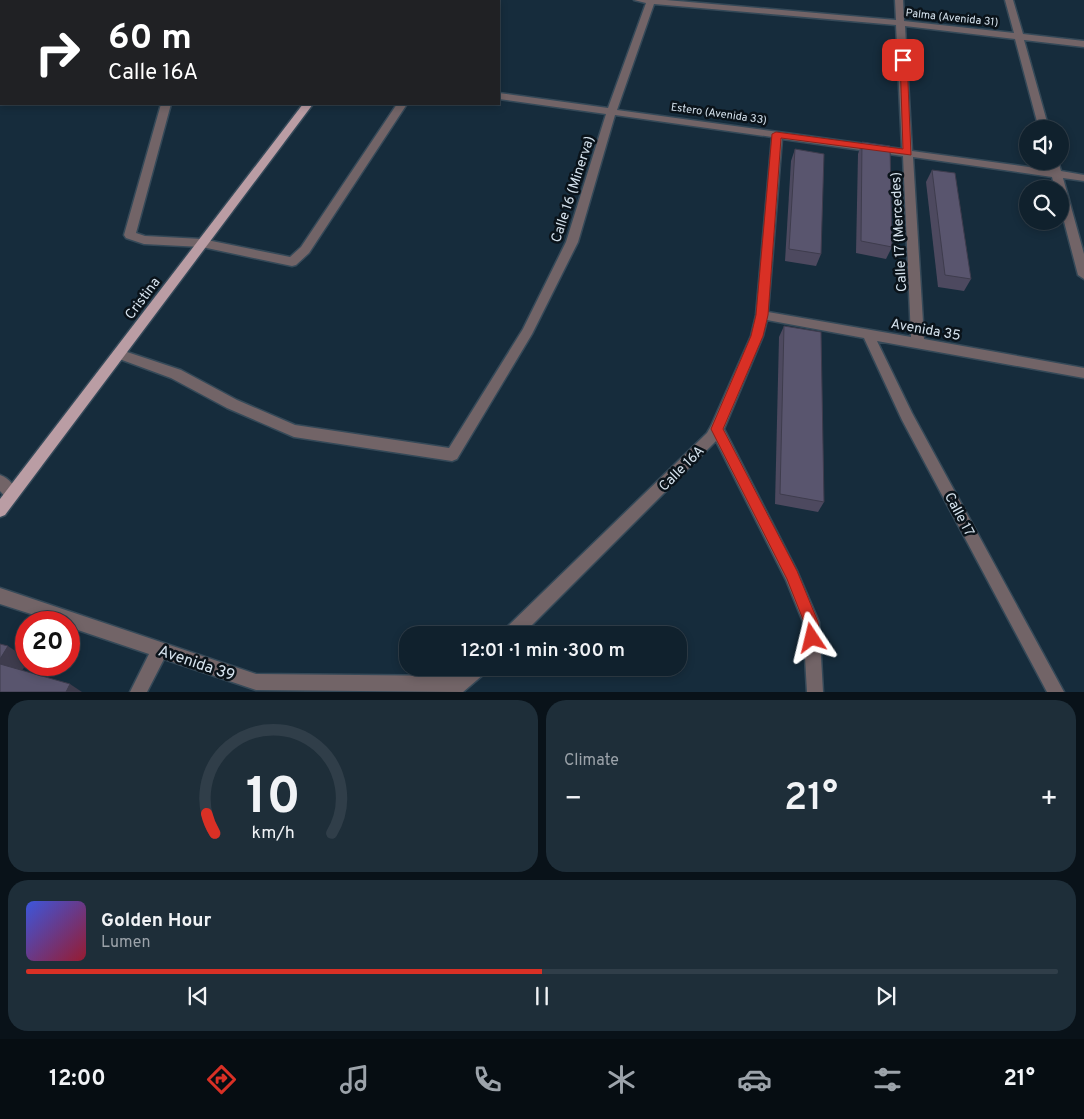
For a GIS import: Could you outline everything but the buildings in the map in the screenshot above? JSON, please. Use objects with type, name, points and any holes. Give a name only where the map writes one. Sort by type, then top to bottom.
[{"type":"main road","name":"Cristina","points":[[0,510],[307,105]]},
{"type":"street","name":"Palma (Avenida 31)","points":[[638,0],[900,23],[1084,44]]},
{"type":"street","name":"Calle 17 (Mercedes)","points":[[899,0],[918,343]]},
{"type":"street","points":[[1009,0],[1041,120]]},
{"type":"street","name":"Calle 16 (Minerva)","points":[[118,354],[176,374],[232,404],[294,431],[452,455],[528,331],[572,242],[612,111],[651,1]]},
{"type":"street","name":"Estero (Avenida 33)","points":[[500,96],[1084,178]]},
{"type":"street","points":[[166,105],[130,235],[144,240],[202,243],[292,262],[305,250],[401,105]]},
{"type":"street","name":"Calle 16A","points":[[520,626],[712,437],[717,429],[757,336],[762,315],[776,134]]},
{"type":"street","points":[[1056,170],[1084,275]]},
{"type":"street","name":"Avenida 35","points":[[762,315],[1084,373]]},
{"type":"street","name":"Calle 17","points":[[868,334],[907,416],[1056,692]]},
{"type":"street","points":[[717,429],[792,576],[811,622],[815,692]]},
{"type":"street","points":[[0,481],[12,494]]},
{"type":"street","name":"Avenida 39","points":[[0,596],[160,650],[256,687],[460,688]]},
{"type":"street","points":[[138,692],[160,650]]},
{"type":"street","points":[[460,688],[471,676]]},
{"type":"route","points":[[812,638],[811,622],[792,576],[717,429],[757,336],[762,315],[776,134],[908,153],[903,60]]}]
